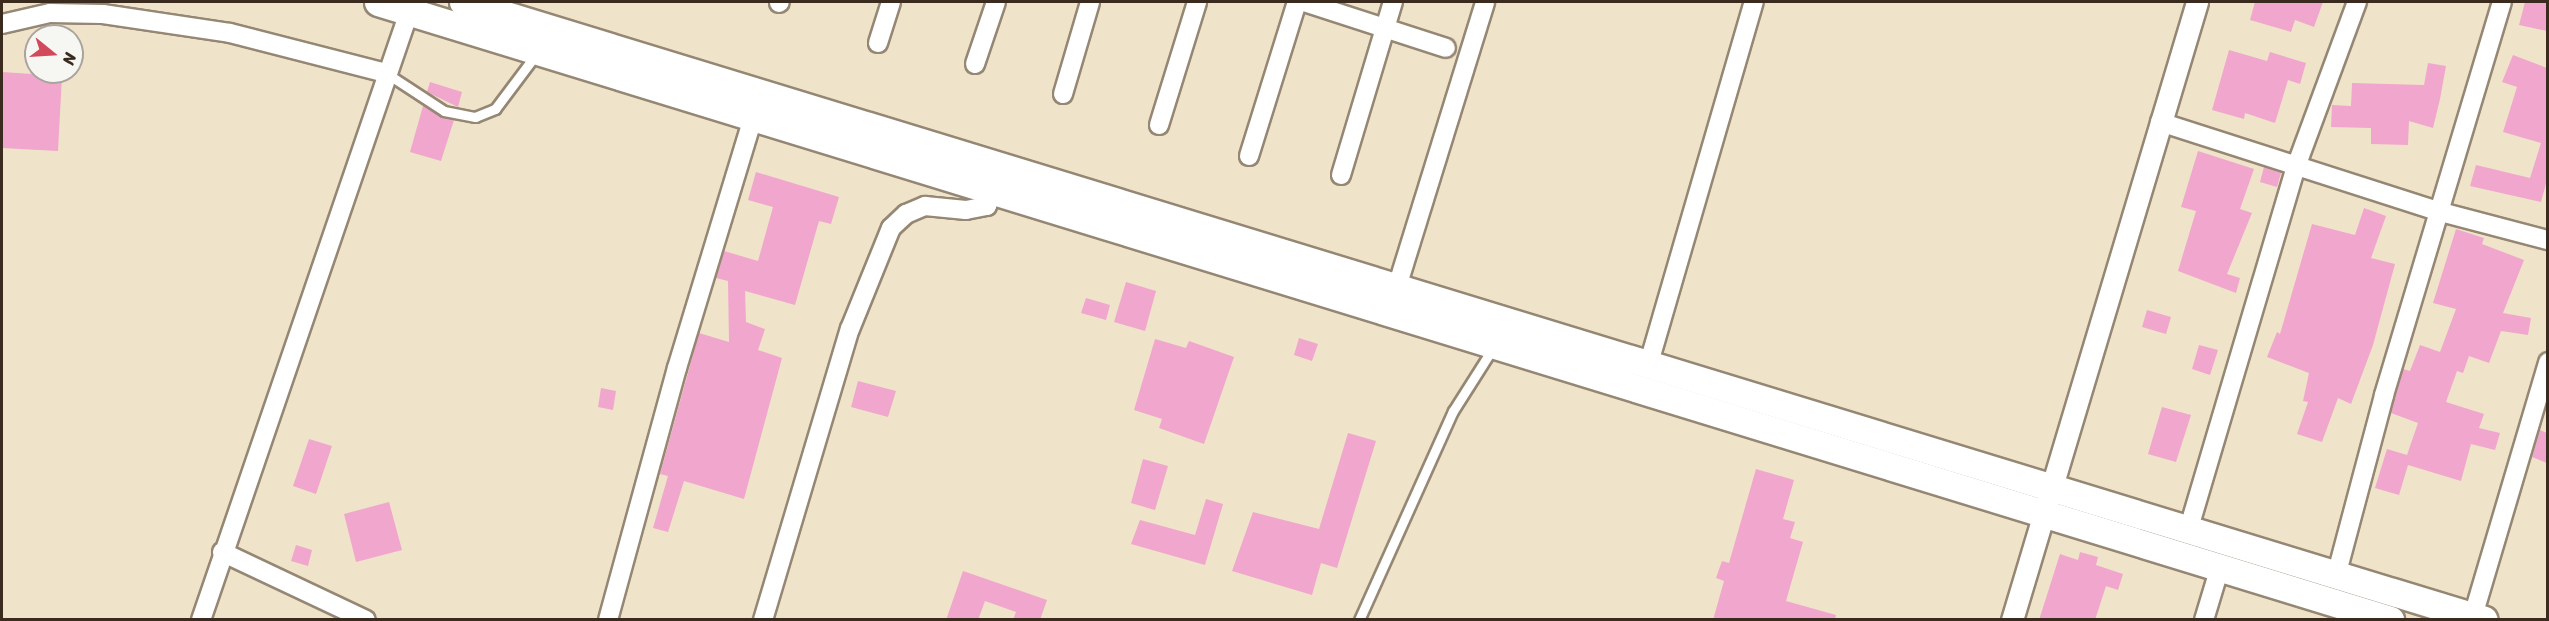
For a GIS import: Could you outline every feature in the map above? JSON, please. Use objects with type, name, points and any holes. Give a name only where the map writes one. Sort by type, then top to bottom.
[{"type":"main road","points":[[378,2],[537,53],[993,190],[1494,347],[2048,500],[2188,531],[2478,618]]},
{"type":"main road","points":[[463,2],[1000,163],[1648,366],[2048,500],[2220,567],[2382,618]]},
{"type":"street","points":[[878,43],[891,2]]},
{"type":"street","points":[[975,64],[996,2]]},
{"type":"street","points":[[1063,94],[1090,2]]},
{"type":"street","points":[[1159,125],[1197,2]]},
{"type":"street","points":[[1249,156],[1297,2]]},
{"type":"street","points":[[1304,2],[1446,48]]},
{"type":"street","points":[[1341,175],[1393,2]]},
{"type":"street","points":[[1397,287],[1485,2]]},
{"type":"street","points":[[1648,366],[1754,2]]},
{"type":"street","points":[[2012,620],[2197,2]]},
{"type":"street","points":[[2188,531],[2297,164],[2357,2]]},
{"type":"street","points":[[2336,576],[2384,395],[2502,2]]},
{"type":"street","points":[[201,620],[222,552],[409,12]]},
{"type":"street","points":[[2,24],[50,14],[103,14],[230,33],[386,73]]},
{"type":"street","points":[[608,620],[677,368],[753,118]]},
{"type":"street","points":[[2160,122],[2297,164],[2440,212],[2547,240]]},
{"type":"street","points":[[763,620],[850,329],[891,228],[906,214],[925,206],[980,210],[987,207],[1000,163]]},
{"type":"street","points":[[2478,618],[2547,362]]},
{"type":"street","points":[[222,552],[366,620]]},
{"type":"street","points":[[2204,620],[2220,567]]},
{"type":"lane","points":[[386,73],[444,111],[475,117],[495,108],[537,53]]},
{"type":"lane","points":[[1359,620],[1454,411],[1494,347]]},
{"type":"building","points":[[2255,2],[2323,2],[2314,27],[2295,20],[2291,32],[2250,20]]},
{"type":"building","points":[[2525,2],[2547,2],[2547,31],[2519,25]]},
{"type":"building","points":[[2229,50],[2267,61],[2270,52],[2306,63],[2300,84],[2288,80],[2275,123],[2245,113],[2244,119],[2212,110]]},
{"type":"building","points":[[2513,55],[2547,68],[2547,180],[2541,202],[2470,186],[2476,165],[2530,178],[2541,143],[2503,132],[2517,87],[2502,82]]},
{"type":"building","points":[[2428,63],[2446,66],[2433,128],[2409,121],[2408,145],[2371,144],[2371,128],[2331,127],[2332,105],[2351,106],[2352,83],[2424,85]]},
{"type":"building","points":[[2,72],[24,73],[24,84],[62,84],[58,151],[2,148]]},
{"type":"building","points":[[430,82],[462,92],[458,107],[427,92]]},
{"type":"building","points":[[423,106],[454,120],[441,161],[410,152]]},
{"type":"building","points":[[2198,151],[2254,169],[2240,209],[2252,213],[2227,274],[2240,278],[2236,293],[2178,271],[2196,211],[2181,207]]},
{"type":"building","points":[[2264,167],[2281,173],[2277,187],[2260,182]]},
{"type":"building","points":[[756,172],[839,197],[831,224],[819,221],[795,305],[745,291],[746,322],[765,329],[758,350],[782,358],[744,499],[684,481],[668,532],[653,528],[668,476],[660,474],[699,333],[729,342],[728,281],[716,278],[724,251],[758,261],[773,207],[748,200]]},
{"type":"building","points":[[2364,208],[2386,216],[2371,258],[2395,264],[2373,345],[2351,404],[2338,398],[2322,442],[2297,434],[2308,402],[2303,401],[2309,373],[2267,357],[2277,332],[2280,334],[2312,224],[2355,235]]},
{"type":"building","points":[[2456,229],[2484,238],[2482,244],[2524,260],[2503,313],[2531,318],[2528,335],[2501,331],[2489,363],[2469,356],[2463,373],[2457,371],[2446,402],[2484,414],[2479,428],[2500,433],[2495,450],[2471,444],[2461,481],[2408,465],[2399,495],[2375,488],[2387,449],[2407,455],[2418,423],[2391,413],[2403,369],[2410,371],[2420,345],[2440,352],[2456,309],[2433,303]]},
{"type":"building","points":[[1126,282],[1156,291],[1145,331],[1114,322]]},
{"type":"building","points":[[1086,298],[1110,305],[1106,320],[1081,313]]},
{"type":"building","points":[[2147,310],[2171,317],[2166,334],[2142,327]]},
{"type":"building","points":[[1299,338],[1318,344],[1312,361],[1294,355]]},
{"type":"building","points":[[1155,339],[1186,348],[1189,341],[1234,357],[1204,444],[1159,428],[1162,419],[1134,410]]},
{"type":"building","points":[[2199,345],[2218,350],[2210,375],[2192,369]]},
{"type":"building","points":[[858,381],[896,391],[888,417],[851,407]]},
{"type":"building","points":[[601,388],[616,391],[613,410],[598,407]]},
{"type":"building","points":[[2162,407],[2191,415],[2176,462],[2148,454]]},
{"type":"building","points":[[2540,430],[2547,433],[2547,463],[2532,457]]},
{"type":"building","points":[[1348,433],[1376,441],[1337,568],[1321,563],[1312,595],[1232,571],[1253,512],[1319,529]]},
{"type":"building","points":[[309,439],[332,446],[316,494],[293,486]]},
{"type":"building","points":[[1143,459],[1168,466],[1155,510],[1131,503]]},
{"type":"building","points":[[1756,469],[1794,480],[1783,519],[1795,522],[1790,538],[1803,542],[1786,601],[1836,615],[1835,620],[1713,620],[1724,581],[1716,578],[1722,561],[1729,563]]},
{"type":"building","points":[[1206,499],[1223,504],[1205,565],[1131,544],[1140,520],[1195,535]]},
{"type":"building","points":[[389,502],[402,550],[356,562],[344,514]]},
{"type":"building","points":[[296,545],[312,550],[308,566],[291,561]]},
{"type":"building","points":[[2080,552],[2098,557],[2096,565],[2123,574],[2118,590],[2106,586],[2095,620],[2039,620],[2060,554],[2078,560]]},
{"type":"building","points":[[963,571],[1047,600],[1040,620],[1013,620],[1016,612],[985,601],[978,620],[946,620]]}]
